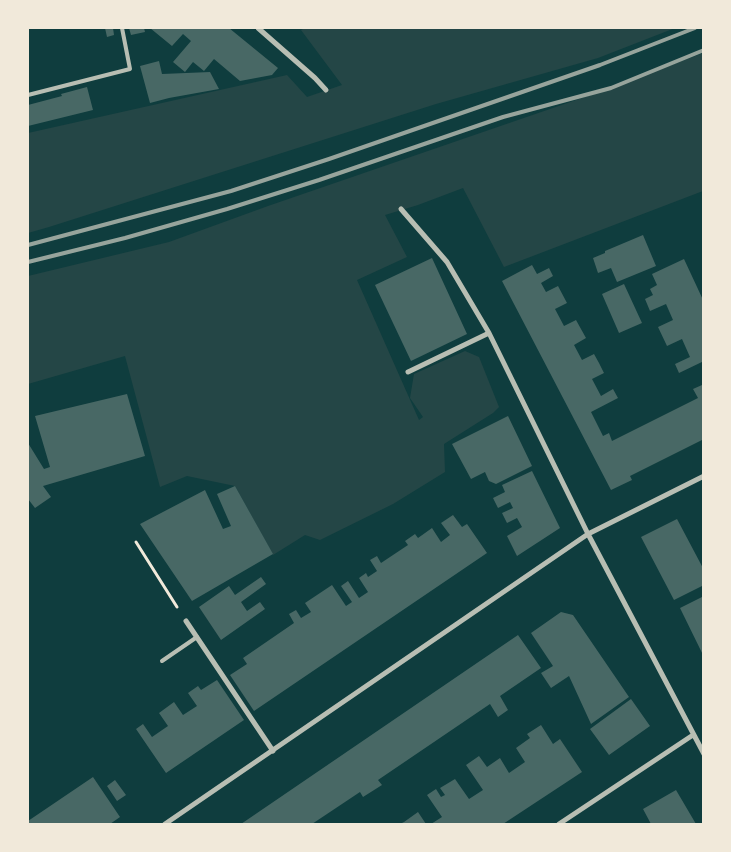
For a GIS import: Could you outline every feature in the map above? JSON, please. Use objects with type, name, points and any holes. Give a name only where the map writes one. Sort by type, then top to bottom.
[{"type":"street","points":[[258,28],[326,90]]},
{"type":"street","points":[[402,209],[447,262],[489,334],[588,534],[704,754]]},
{"type":"street","points":[[408,372],[489,334]]},
{"type":"street","points":[[165,824],[588,534],[704,476]]},
{"type":"street","points":[[186,621],[272,751]]},
{"type":"street","points":[[559,824],[693,735]]},
{"type":"lane","points":[[28,95],[130,69],[122,28]]},
{"type":"lane","points":[[162,661],[196,637]]},
{"type":"path","points":[[136,542],[186,621]]},
{"type":"shaded area","points":[[305,28],[675,28],[598,58],[436,104],[28,233],[28,133],[287,75],[307,97],[342,85],[301,30]]},
{"type":"shaded area","points":[[703,53],[703,191],[504,267],[463,188],[385,215],[407,257],[357,280],[419,420],[423,417],[410,398],[414,374],[465,351],[479,357],[499,407],[493,413],[444,444],[445,472],[393,504],[320,540],[305,535],[273,555],[235,486],[187,476],[160,487],[125,356],[28,384],[28,276],[169,242],[611,88]]},
{"type":"building","points":[[105,28],[113,28],[114,35],[107,37]]},
{"type":"building","points":[[129,28],[144,28],[145,32],[131,35]]},
{"type":"building","points":[[150,28],[229,28],[278,68],[272,75],[240,81],[214,59],[204,71],[193,62],[185,72],[173,62],[191,41],[183,34],[172,46]]},
{"type":"building","points":[[159,61],[162,74],[210,72],[219,89],[150,103],[140,66]]},
{"type":"building","points":[[87,87],[93,110],[28,126],[28,105]]},
{"type":"building","points":[[643,235],[656,266],[617,282],[611,268],[598,273],[593,258]]},
{"type":"building","points":[[432,258],[467,334],[411,361],[375,285]]},
{"type":"building","points":[[684,259],[704,302],[704,361],[679,373],[675,364],[690,357],[682,339],[667,346],[658,327],[673,320],[666,304],[650,311],[645,299],[653,295],[650,289],[657,285],[652,274]]},
{"type":"building","points":[[532,265],[537,274],[549,268],[553,276],[541,283],[546,292],[558,286],[567,303],[555,309],[564,326],[576,320],[586,338],[574,345],[582,360],[594,354],[599,363],[604,373],[592,379],[601,396],[613,389],[618,398],[591,412],[603,436],[609,433],[612,441],[698,398],[693,389],[702,385],[704,388],[704,439],[630,476],[632,480],[611,490],[502,281]]},
{"type":"building","points":[[624,284],[642,323],[619,333],[602,294]]},
{"type":"building","points":[[127,394],[145,456],[43,486],[51,497],[35,508],[28,499],[28,443],[44,469],[50,467],[35,416]]},
{"type":"building","points":[[508,416],[532,466],[496,484],[489,481],[485,472],[471,479],[452,444]]},
{"type":"building","points":[[532,471],[560,528],[517,556],[507,536],[522,527],[517,518],[507,523],[502,513],[513,508],[510,502],[498,508],[493,498],[505,492],[502,485]]},
{"type":"building","points":[[235,486],[273,554],[192,601],[140,524],[205,490],[223,529],[231,526],[217,494]]},
{"type":"building","points":[[453,515],[462,527],[467,524],[487,553],[254,711],[230,675],[247,664],[243,658],[294,623],[289,614],[296,610],[301,618],[311,612],[305,603],[332,585],[346,606],[352,602],[341,586],[348,581],[359,598],[368,592],[359,578],[366,573],[368,577],[377,571],[370,560],[377,556],[381,563],[408,545],[405,541],[415,534],[418,538],[432,528],[441,542],[450,535],[441,523]]},
{"type":"building","points":[[677,519],[704,570],[704,585],[674,600],[641,537]]},
{"type":"building","points":[[261,577],[266,584],[241,602],[247,611],[260,602],[265,609],[221,640],[199,607],[229,586],[235,595]]},
{"type":"building","points":[[704,596],[704,657],[680,608]]},
{"type":"building","points":[[561,612],[573,615],[629,697],[591,724],[569,676],[551,688],[541,673],[553,666],[531,633]]},
{"type":"building","points":[[518,635],[541,668],[500,696],[508,710],[498,717],[490,704],[378,780],[382,785],[363,797],[360,792],[312,824],[241,824]]},
{"type":"building","points":[[217,680],[244,720],[166,773],[136,729],[143,724],[152,737],[168,726],[159,713],[174,702],[183,715],[197,706],[188,693],[198,686],[201,690]]},
{"type":"building","points":[[631,699],[650,726],[609,755],[590,729]]},
{"type":"building","points":[[541,725],[553,744],[560,739],[582,772],[503,824],[431,824],[442,817],[427,795],[436,789],[441,797],[445,795],[440,788],[455,779],[469,799],[483,790],[466,765],[479,756],[487,767],[500,758],[509,773],[525,762],[516,748],[530,738],[527,734]]},
{"type":"building","points":[[93,777],[120,817],[110,824],[28,824],[28,821]]},
{"type":"building","points":[[115,780],[126,795],[117,801],[107,786]]},
{"type":"building","points":[[676,790],[696,824],[651,824],[643,809]]},
{"type":"building","points":[[418,812],[426,824],[400,824],[404,822]]},
{"type":"railway","points":[[28,245],[231,191],[600,65],[695,28]]},
{"type":"railway","points":[[28,262],[125,238],[227,209],[319,180],[503,117],[611,88],[704,50]]}]
